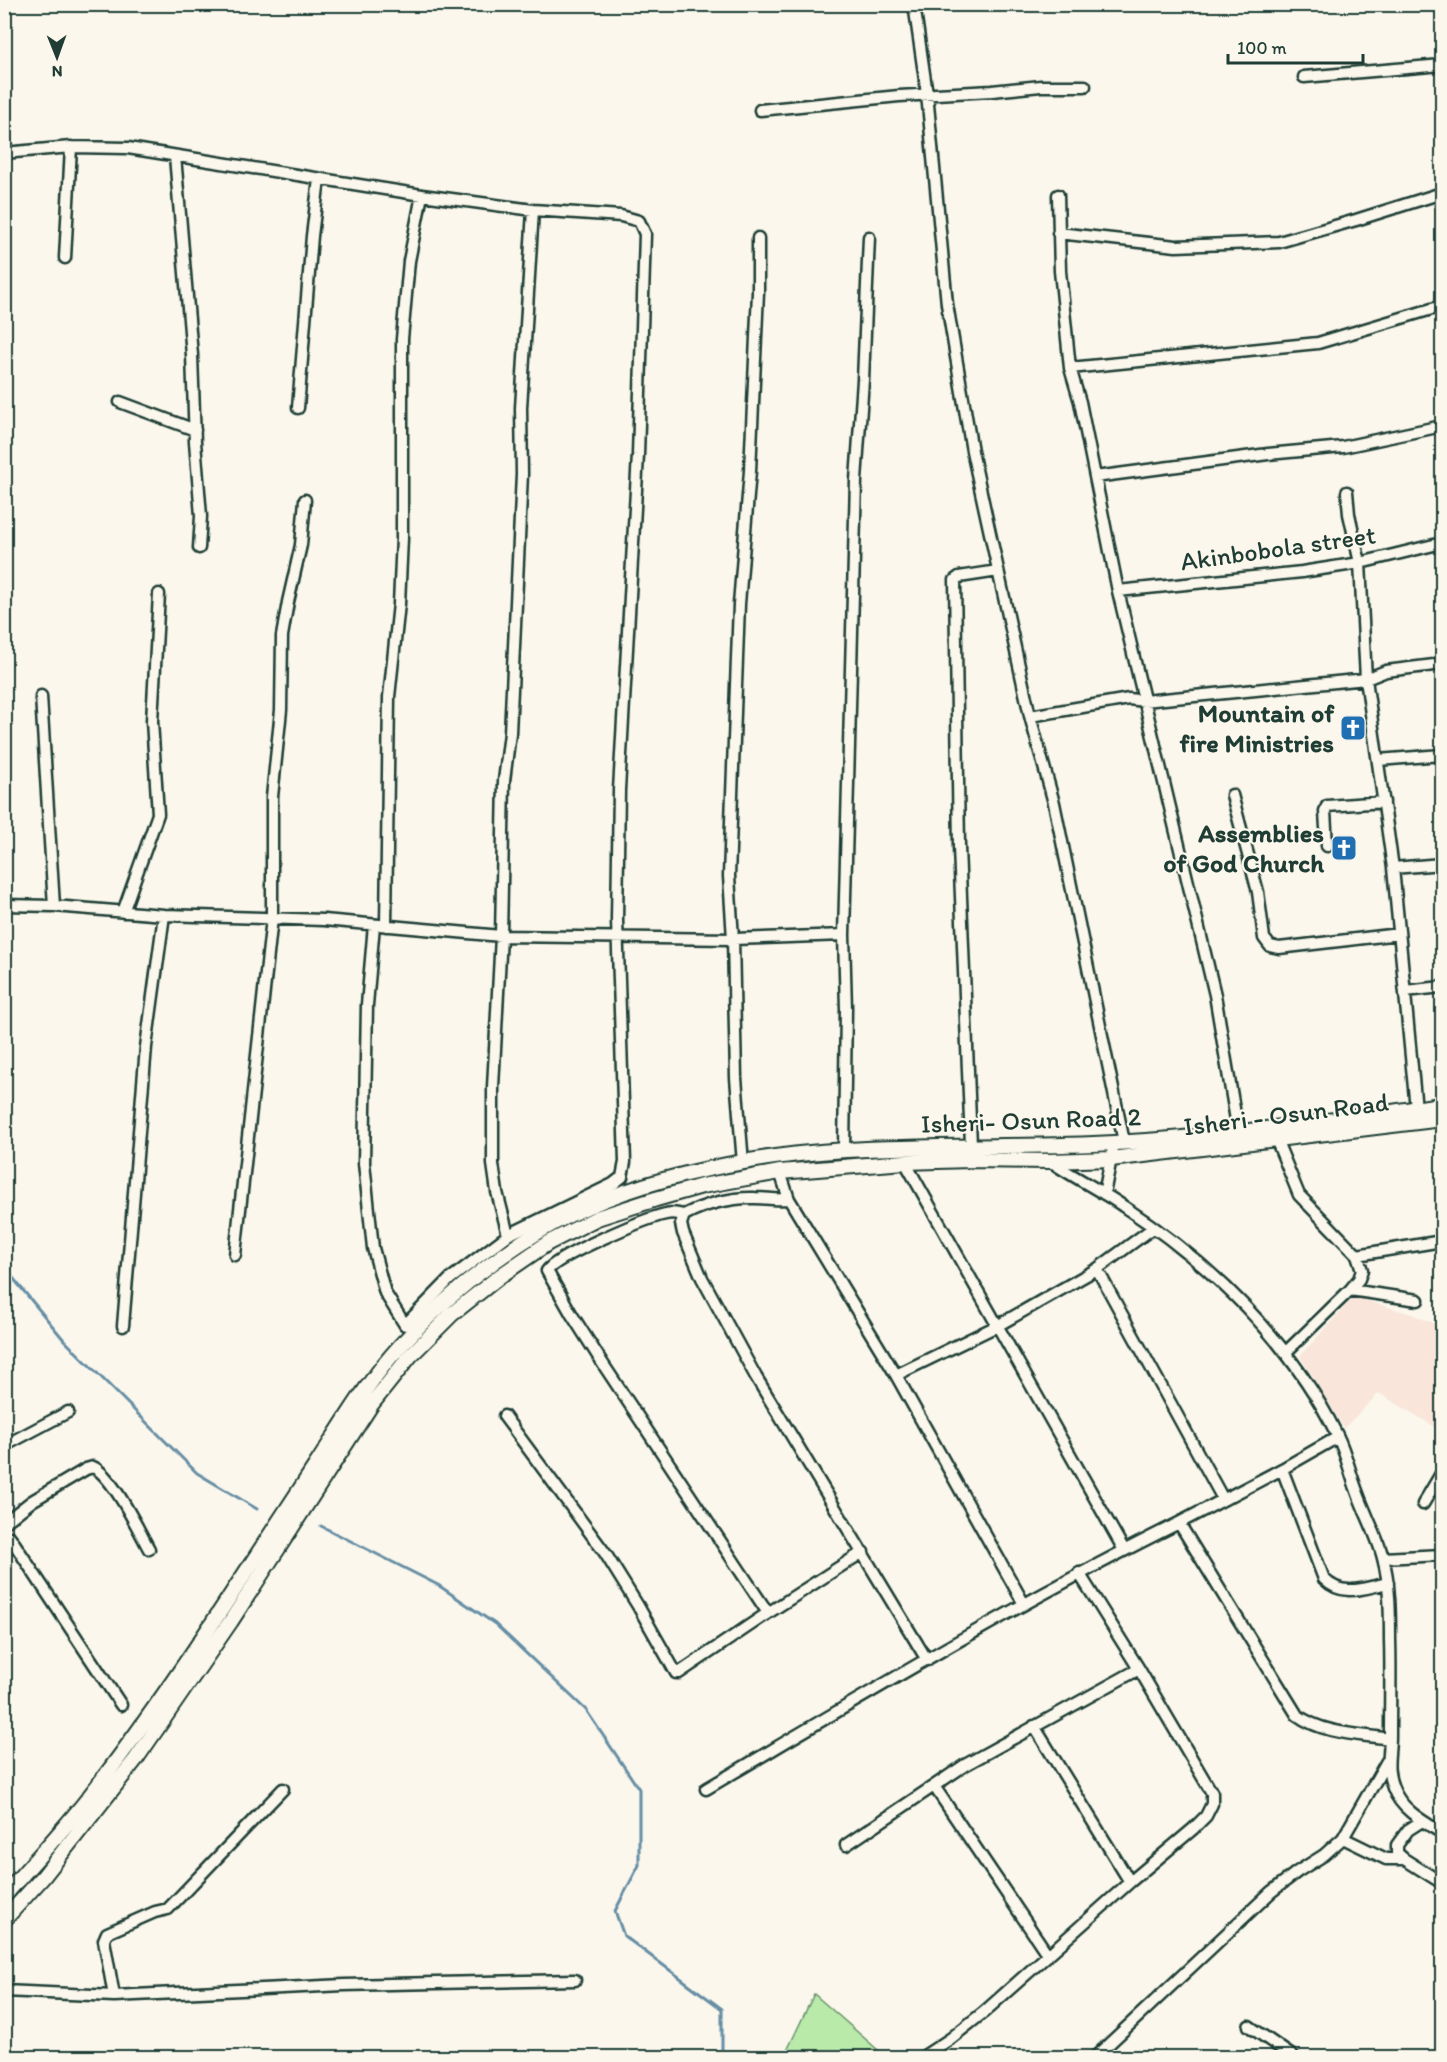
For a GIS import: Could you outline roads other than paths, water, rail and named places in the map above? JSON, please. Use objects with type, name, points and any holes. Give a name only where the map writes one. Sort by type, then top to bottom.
[{"type":"main road","name":"Isheri- Osun Road 2","points":[[4,1896],[82,1806],[124,1750],[219,1614],[359,1397],[399,1346],[443,1304],[491,1264],[541,1231],[624,1193],[719,1166],[843,1150],[971,1145],[1048,1146],[1173,1140],[1443,1105]]},
{"type":"main road","name":"Isheri - Osun Road","points":[[4,1920],[44,1877],[136,1759],[231,1621],[371,1405],[410,1356],[452,1314],[484,1288],[548,1243],[597,1218],[635,1206],[702,1186],[780,1172],[905,1162],[1111,1159],[1443,1119]]},
{"type":"street","points":[[914,4],[927,94],[947,304],[972,451],[1030,716],[1054,802],[1119,1143],[1111,1159],[1104,1194]]},
{"type":"street","points":[[1304,77],[1443,65]]},
{"type":"street","points":[[760,110],[927,94],[1041,86],[1086,86]]},
{"type":"street","points":[[4,153],[71,147],[128,148],[422,195],[533,210],[621,216],[639,221],[645,234],[638,455],[619,790],[617,937],[625,1162],[622,1177],[613,1184],[508,1235],[450,1279],[405,1325],[385,1293],[373,1248],[364,1163],[367,1005],[374,925]]},
{"type":"street","points":[[65,258],[71,147]]},
{"type":"street","points":[[175,156],[191,344],[201,516],[199,549]]},
{"type":"street","points":[[298,408],[312,236],[320,179]]},
{"type":"street","points":[[1058,233],[1176,246],[1279,242],[1443,193]]},
{"type":"street","points":[[386,926],[389,697],[399,604],[402,538],[402,339],[409,261],[422,195]]},
{"type":"street","points":[[1058,195],[1063,310],[1070,368],[1080,402],[1118,591],[1215,995],[1238,1132]]},
{"type":"street","points":[[508,1235],[497,1192],[493,1164],[493,1087],[501,936],[504,781],[510,733],[522,474],[521,408],[533,210]]},
{"type":"street","points":[[843,1150],[846,1009],[844,935],[856,480],[869,237]]},
{"type":"street","points":[[744,1163],[736,1078],[733,939],[729,876],[739,604],[750,471],[758,292],[758,238]]},
{"type":"street","points":[[1070,368],[1318,343],[1443,306]]},
{"type":"street","points":[[120,402],[195,430]]},
{"type":"street","points":[[1095,477],[1268,454],[1343,447],[1443,426]]},
{"type":"street","points":[[1347,492],[1349,514],[1360,563],[1366,679],[1393,868],[1416,1109]]},
{"type":"street","points":[[235,1255],[272,918],[272,797],[281,710],[282,636],[301,545],[305,500]]},
{"type":"street","name":"Akinbobola street","points":[[1118,591],[1302,572],[1360,563],[1443,543]]},
{"type":"street","points":[[971,1145],[959,847],[954,585],[958,577],[998,571]]},
{"type":"street","points":[[123,912],[158,814],[152,721],[159,594]]},
{"type":"street","points":[[1030,716],[1129,699],[1144,701],[1366,679],[1386,671],[1443,664]]},
{"type":"street","points":[[41,696],[54,906]]},
{"type":"street","points":[[1378,760],[1443,755]]},
{"type":"street","points":[[1232,795],[1258,892],[1264,938],[1270,946],[1279,948],[1399,934]]},
{"type":"street","points":[[1327,846],[1325,811],[1327,806],[1384,802]]},
{"type":"street","points":[[1393,868],[1443,864]]},
{"type":"street","points":[[4,905],[54,906],[164,915],[272,918],[501,936],[733,939],[844,935]]},
{"type":"street","points":[[123,1326],[146,1047],[164,915]]},
{"type":"street","points":[[1405,991],[1443,987]]},
{"type":"street","points":[[1276,1139],[1299,1195],[1357,1255],[1362,1270],[1359,1279],[1350,1290],[1286,1352]]},
{"type":"street","points":[[1048,1146],[1050,1161],[1124,1206],[1187,1252],[1239,1301],[1286,1352],[1312,1391],[1338,1437],[1383,1558],[1388,1583],[1390,1638],[1390,1740],[1387,1761],[1393,1789],[1403,1805],[1422,1821],[1443,1833]]},
{"type":"street","points":[[905,1162],[1124,1550]]},
{"type":"street","points":[[780,1172],[789,1199],[896,1375],[1024,1604]]},
{"type":"street","points":[[768,1613],[603,1364],[547,1271],[553,1265],[586,1247],[665,1214],[684,1215],[723,1201],[748,1198],[789,1199]]},
{"type":"street","points":[[684,1215],[681,1224],[683,1233],[702,1278],[756,1377],[927,1660]]},
{"type":"street","points":[[896,1375],[997,1326],[1097,1269],[1153,1228]]},
{"type":"street","points":[[1357,1255],[1443,1241]]},
{"type":"street","points":[[1097,1269],[1223,1499]]},
{"type":"street","points":[[1350,1290],[1418,1300]]},
{"type":"street","points":[[4,1446],[68,1412]]},
{"type":"street","points":[[504,1416],[605,1553],[638,1606],[674,1672],[679,1673],[863,1552]]},
{"type":"street","points":[[706,1789],[1079,1573],[1282,1469],[1338,1437]]},
{"type":"street","points":[[121,1706],[7,1540],[4,1525],[32,1501],[93,1467],[99,1470],[116,1491],[149,1549]]},
{"type":"street","points":[[1282,1469],[1324,1579],[1330,1585],[1346,1591],[1388,1583]]},
{"type":"street","points":[[1423,1504],[1443,1472]]},
{"type":"street","points":[[1179,1523],[1297,1715],[1309,1724],[1325,1729],[1390,1740]]},
{"type":"street","points":[[1383,1558],[1443,1555]]},
{"type":"street","points":[[921,2058],[984,2012],[1130,1881],[1193,1829],[1206,1816],[1212,1804],[1212,1793],[1079,1573]]},
{"type":"street","points":[[846,1845],[965,1765],[1139,1669]]},
{"type":"street","points":[[1034,1726],[1130,1881]]},
{"type":"street","points":[[1094,2058],[1271,1892],[1324,1855],[1343,1838],[1387,1761]]},
{"type":"street","points":[[934,1786],[1048,1954]]},
{"type":"street","points":[[114,1996],[104,1940],[107,1933],[155,1912],[168,1909],[283,1789]]},
{"type":"street","points":[[1422,1821],[1408,1830],[1397,1845],[1397,1853],[1443,1882]]},
{"type":"street","points":[[1343,1838],[1386,1859],[1404,1859]]},
{"type":"street","points":[[4,1991],[114,1996],[344,1985],[575,1980]]},
{"type":"street","points":[[1248,2026],[1295,2058]]},
{"type":"waterway","points":[[4,1267],[64,1340],[197,1473],[257,1509]]},
{"type":"waterway","points":[[321,1526],[438,1585],[495,1624],[586,1710],[639,1789],[639,1865],[615,1911],[624,1936],[722,2009],[722,2058]]},
{"type":"place","name":"Mountain of fire Ministries","points":[[1353,728]]},
{"type":"place","name":"Assemblies of God Church","points":[[1344,848]]}]
